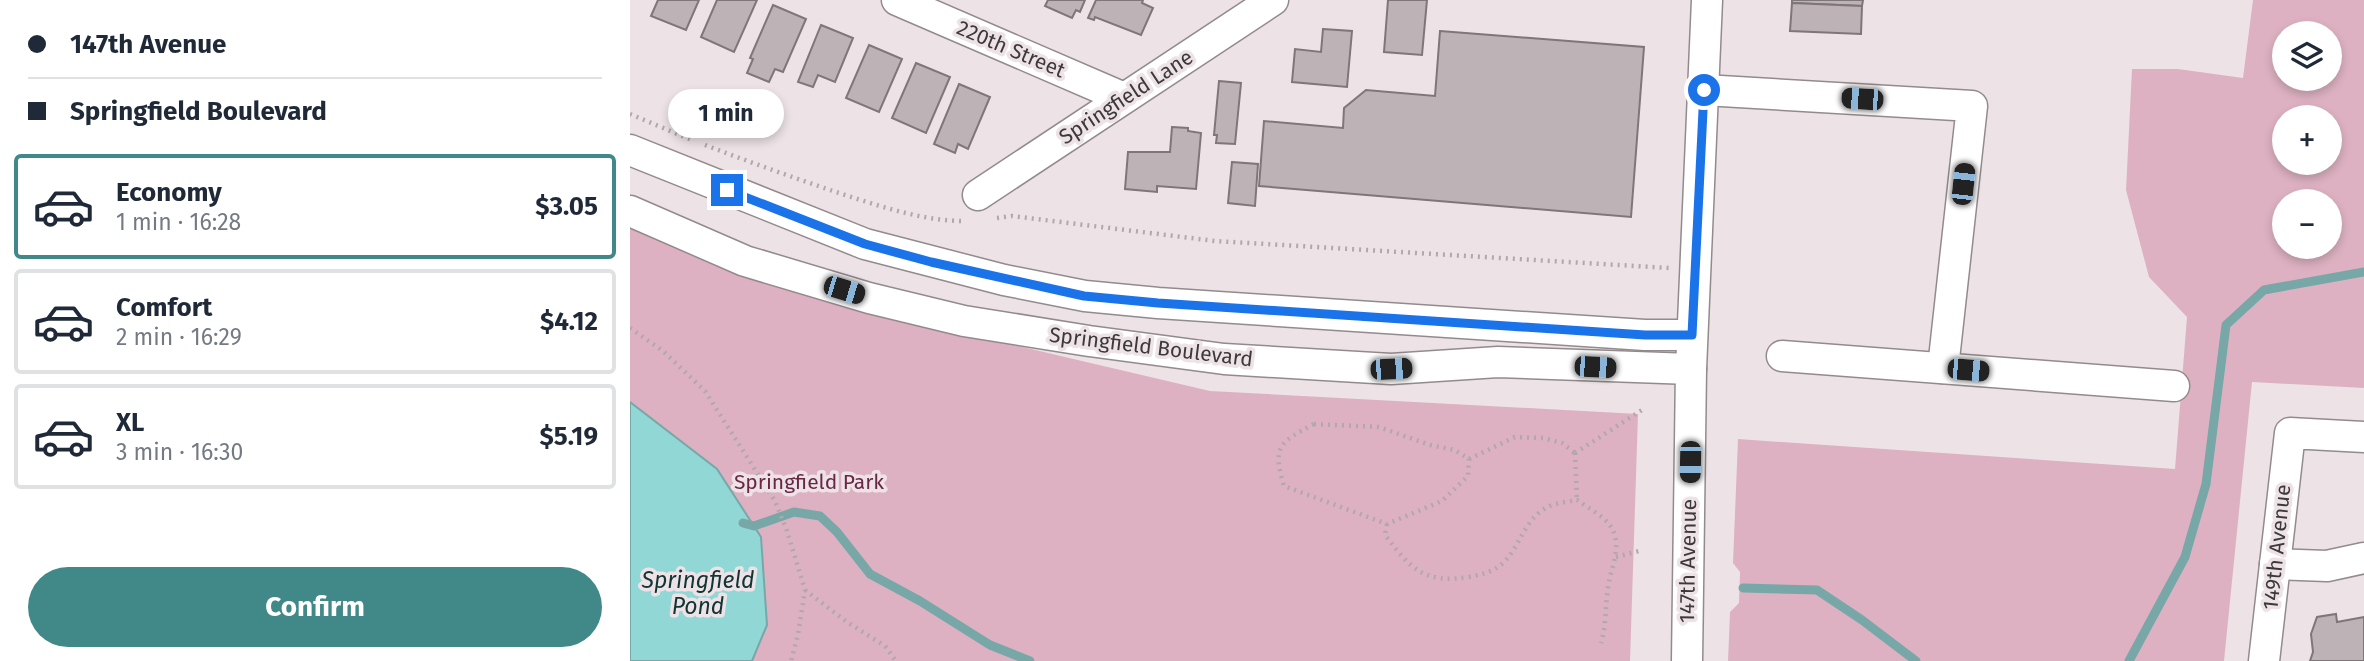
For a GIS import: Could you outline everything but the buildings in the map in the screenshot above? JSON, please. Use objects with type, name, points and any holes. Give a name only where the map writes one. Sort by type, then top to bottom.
[{"type":"street","name":"220th Street","points":[[897,0],[1125,98]]},
{"type":"street","name":"Springfield Lane","points":[[982,211],[1125,98],[1273,0]]},
{"type":"street","name":"147th Avenue","points":[[1687,661],[1692,335],[1707,0]]},
{"type":"street","points":[[1704,90],[1972,106],[1943,368]]},
{"type":"street","name":"Springfield Boulevard","points":[[630,150],[865,244],[1004,280],[1084,296],[1645,335],[1692,335]]},
{"type":"street","name":"Springfield Boulevard","points":[[630,211],[746,261],[869,298],[964,321],[1089,341],[1224,359],[1391,369],[1498,362],[1691,369]]},
{"type":"street","points":[[1782,356],[2174,386]]},
{"type":"street","name":"149th Avenue","points":[[2264,661],[2290,433],[2364,437]]},
{"type":"street","points":[[2275,564],[2327,566],[2364,558]]},
{"type":"path","points":[[630,114],[700,144],[787,176],[876,205],[935,219],[982,211],[1214,241],[1660,267]]},
{"type":"path","points":[[630,328],[663,351],[705,391],[775,501],[805,590],[791,661]]},
{"type":"path","points":[[1575,453],[1642,410]]},
{"type":"path","points":[[1314,424],[1379,427],[1430,445],[1455,450],[1469,459],[1468,476],[1442,501],[1387,524],[1284,486],[1276,461],[1280,447],[1291,437],[1314,424]]},
{"type":"path","points":[[1469,459],[1516,437],[1562,443],[1575,453],[1577,500]]},
{"type":"path","points":[[1387,524],[1385,535],[1413,568],[1433,579],[1459,578],[1488,574],[1504,562],[1529,523],[1546,507],[1577,500],[1606,521],[1615,533],[1616,557],[1609,583],[1605,629],[1601,643]]},
{"type":"path","points":[[1616,557],[1639,551]]},
{"type":"path","points":[[805,590],[847,622],[885,646],[896,661]]},
{"type":"green space","points":[[2253,0],[2364,0],[2364,388],[2252,382],[2224,661],[1728,661],[1730,612],[1739,603],[1740,572],[1733,563],[1738,439],[2175,469],[2187,317],[2149,277],[2126,190],[2132,69],[2178,69],[2243,78]]},
{"type":"green space","name":"Springfield Park","points":[[630,228],[724,266],[817,299],[1210,391],[1638,414],[1630,661],[630,661]]},
{"type":"water","name":"Springfield Pond","points":[[630,402],[717,469],[761,537],[767,625],[752,661],[630,661]]},
{"type":"waterway","points":[[2129,661],[2185,557],[2206,484],[2226,325],[2264,290],[2364,272]]},
{"type":"waterway","points":[[743,523],[754,526],[794,512],[820,516],[837,532],[870,574],[920,601],[990,645],[1030,661]]},
{"type":"waterway","points":[[1743,588],[1817,590],[1916,661]]},
{"type":"route","points":[[727,190],[865,244],[1004,280],[1084,296],[1645,335],[1692,335],[1704,90]]}]
